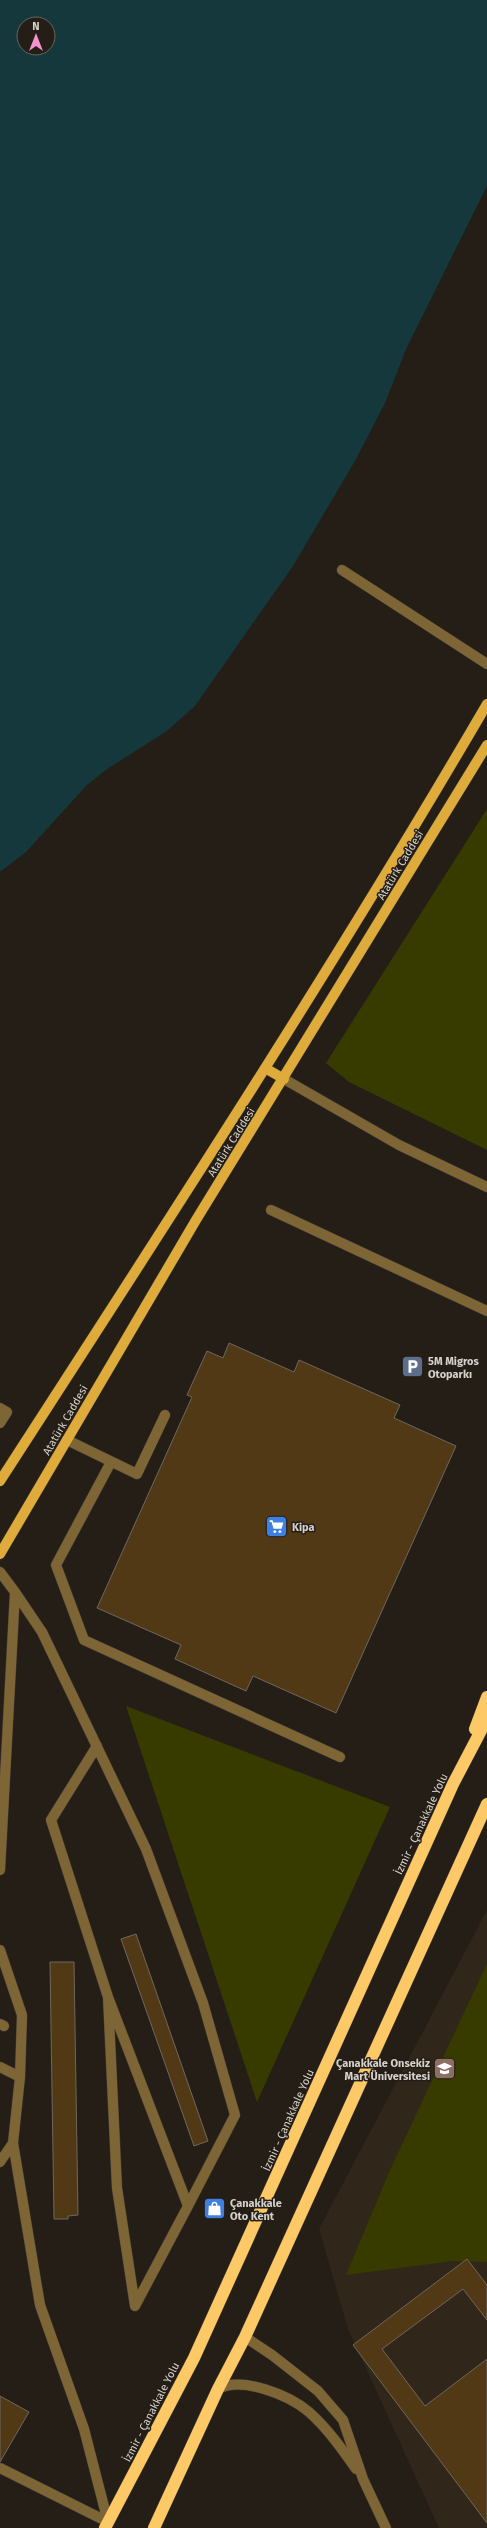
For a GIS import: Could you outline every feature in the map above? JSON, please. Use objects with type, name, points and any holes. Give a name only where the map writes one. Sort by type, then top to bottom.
[{"type":"highway","points":[[453,1784],[487,1697]]},
{"type":"highway","name":"İzmir - Çanakkale Yolu","points":[[107,2525],[194,2358],[453,1784],[487,1719]]},
{"type":"highway","points":[[154,2528],[218,2389],[245,2337],[468,1849],[487,1804]]},
{"type":"main road","name":"Atatürk Caddesi","points":[[0,1481],[266,1068],[395,862],[487,704]]},
{"type":"main road","name":"Atatürk Caddesi","points":[[0,1554],[196,1220],[284,1079],[487,745]]},
{"type":"main road","points":[[266,1068],[284,1079]]},
{"type":"street","points":[[342,570],[487,664]]},
{"type":"street","points":[[284,1079],[399,1145],[487,1187]]},
{"type":"street","points":[[271,1210],[487,1311]]},
{"type":"street","points":[[0,1408],[7,1412],[0,1423]]},
{"type":"street","points":[[67,1440],[137,1474],[165,1415]]},
{"type":"street","points":[[111,1462],[56,1566],[84,1640],[340,1756]]},
{"type":"street","points":[[0,1572],[42,1632],[146,1849],[203,2003],[235,2115],[135,2306],[116,2188],[108,1997]]},
{"type":"street","points":[[0,1870],[15,1592]]},
{"type":"street","points":[[97,1746],[51,1820],[108,1997],[188,2206]]},
{"type":"street","points":[[0,1950],[22,2015],[20,2077],[13,2143],[40,2305],[84,2429],[107,2525]]},
{"type":"street","points":[[0,2067],[20,2077]]},
{"type":"street","points":[[0,2162],[13,2143]]},
{"type":"street","points":[[245,2337],[272,2354],[318,2391],[343,2420],[363,2479],[386,2528]]},
{"type":"street","points":[[218,2389],[227,2384],[258,2385],[308,2411],[335,2439],[363,2479]]},
{"type":"street","points":[[0,2468],[107,2525]]},
{"type":"shaded area","points":[[487,809],[487,1150],[349,1082],[326,1063]]},
{"type":"shaded area","points":[[126,1706],[390,1807],[257,2102]]},
{"type":"shaded area","name":"Çanakkale Onsekiz Mart Üniversitesi","points":[[487,1910],[487,2528],[439,2528],[348,2329],[319,2229]]},
{"type":"shaded area","points":[[487,1964],[487,2262],[453,2261],[346,2275],[390,2170]]},
{"type":"water","points":[[0,0],[487,0],[487,186],[407,347],[385,403],[355,461],[293,566],[195,706],[167,731],[107,769],[87,785],[26,852],[0,872]]},
{"type":"building","name":"Kipa","points":[[229,1343],[294,1372],[299,1360],[400,1405],[394,1418],[456,1446],[336,1713],[253,1676],[246,1691],[175,1659],[181,1645],[97,1608],[192,1397],[187,1395],[207,1351],[223,1358]]},
{"type":"building","points":[[136,1934],[208,2141],[194,2146],[121,1939]]},
{"type":"building","points":[[50,1962],[74,1962],[78,2215],[68,2216],[68,2219],[54,2219]]},
{"type":"building","points":[[467,2259],[487,2285],[487,2320],[463,2289],[382,2349],[425,2406],[487,2359],[487,2523],[353,2345]]},
{"type":"building","points":[[0,2396],[29,2412],[0,2462]]},
{"type":"place","name":"5M Migros Otoparkı","points":[[413,1367]]},
{"type":"place","name":"Kipa","points":[[277,1527]]},
{"type":"place","name":"Çanakkale Onsekiz Mart Üniversitesi","points":[[445,2069]]},
{"type":"place","name":"Çanakkale Oto Kent","points":[[215,2209]]}]
